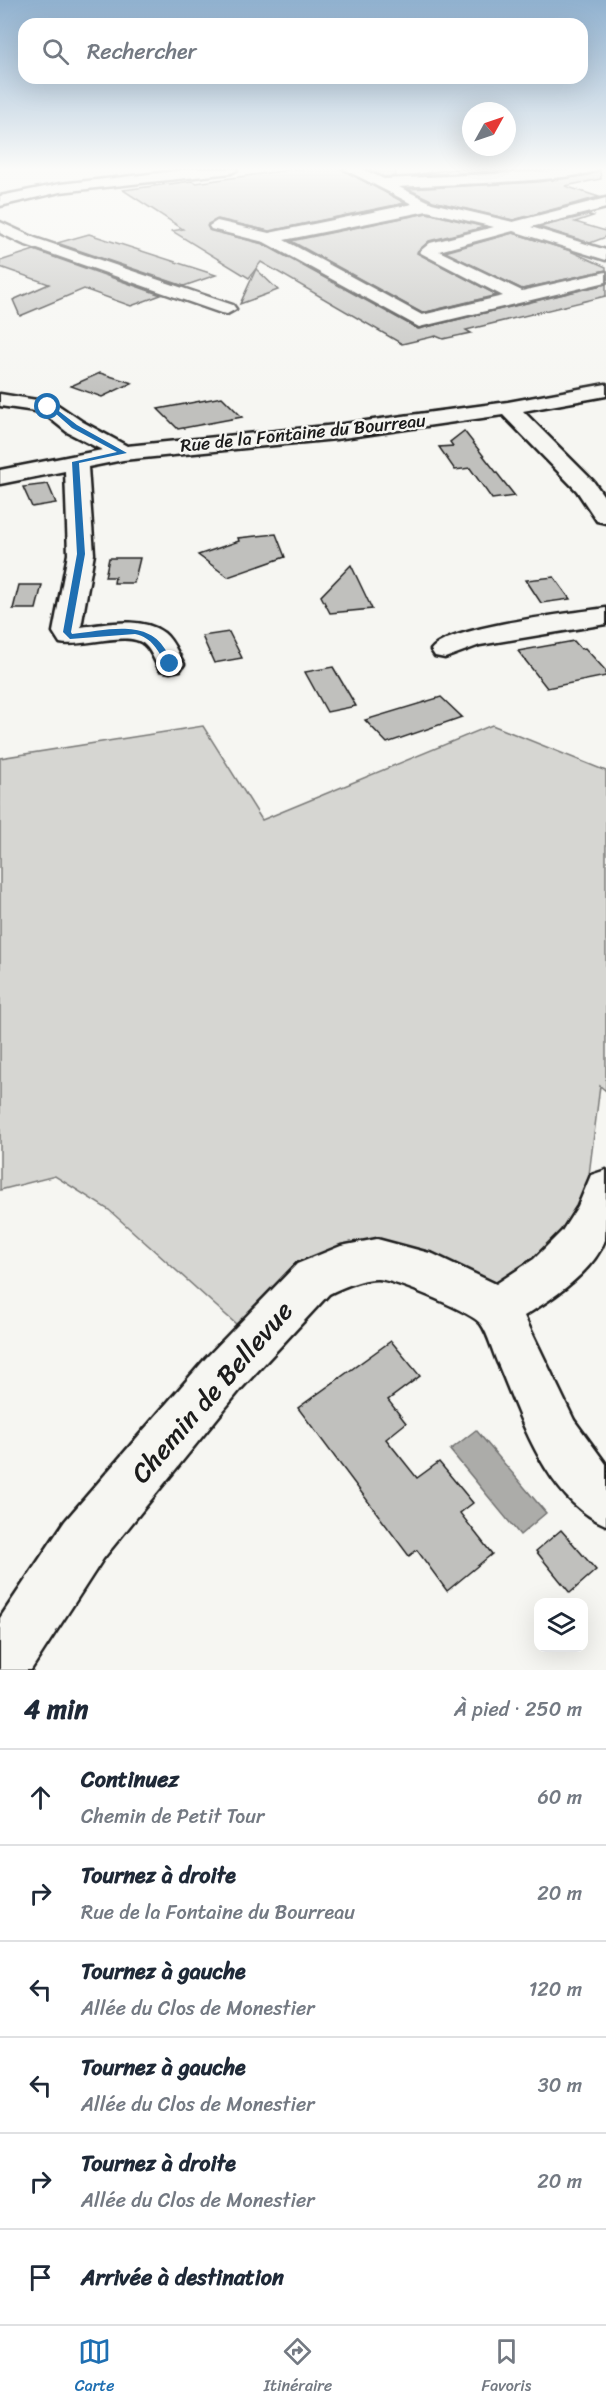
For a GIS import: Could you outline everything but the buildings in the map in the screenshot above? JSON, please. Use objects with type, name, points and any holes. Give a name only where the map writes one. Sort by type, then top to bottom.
[{"type":"street","points":[[45,247],[227,309]]},
{"type":"street","points":[[285,247],[419,321],[606,277]]},
{"type":"street","points":[[435,247],[427,252],[518,296]]},
{"type":"street","points":[[580,247],[606,255]]},
{"type":"street","name":"Rue de la Fontaine du Bourreau","points":[[0,477],[123,453],[336,432],[508,408],[606,390]]},
{"type":"street","points":[[0,400],[48,407],[75,427],[123,453]]},
{"type":"street","points":[[508,408],[585,486],[606,516]]},
{"type":"street","points":[[76,462],[81,554],[67,632],[70,637],[135,631],[147,634],[155,639],[170,664]]},
{"type":"street","points":[[445,650],[473,638],[606,616]]},
{"type":"street","points":[[606,1188],[599,1212],[571,1254],[540,1284],[497,1308],[560,1442],[594,1490],[606,1499]]},
{"type":"street","name":"Chemin de Bellevue","points":[[0,1667],[84,1540],[223,1374],[313,1279],[341,1266],[377,1259],[417,1268],[497,1308]]},
{"type":"shaded area","points":[[492,725],[606,771],[606,1091],[600,1086],[587,1191],[570,1230],[534,1268],[493,1283],[311,1261],[236,1324],[109,1210],[55,1176],[0,1190],[0,758],[203,726],[262,820]]},
{"type":"shaded area","points":[[476,1430],[546,1513],[520,1535],[450,1450]]},
{"type":"route","points":[[48,407],[75,427],[123,453],[76,462],[81,554],[67,632],[70,637],[135,631],[147,634],[155,639],[170,664]]}]
